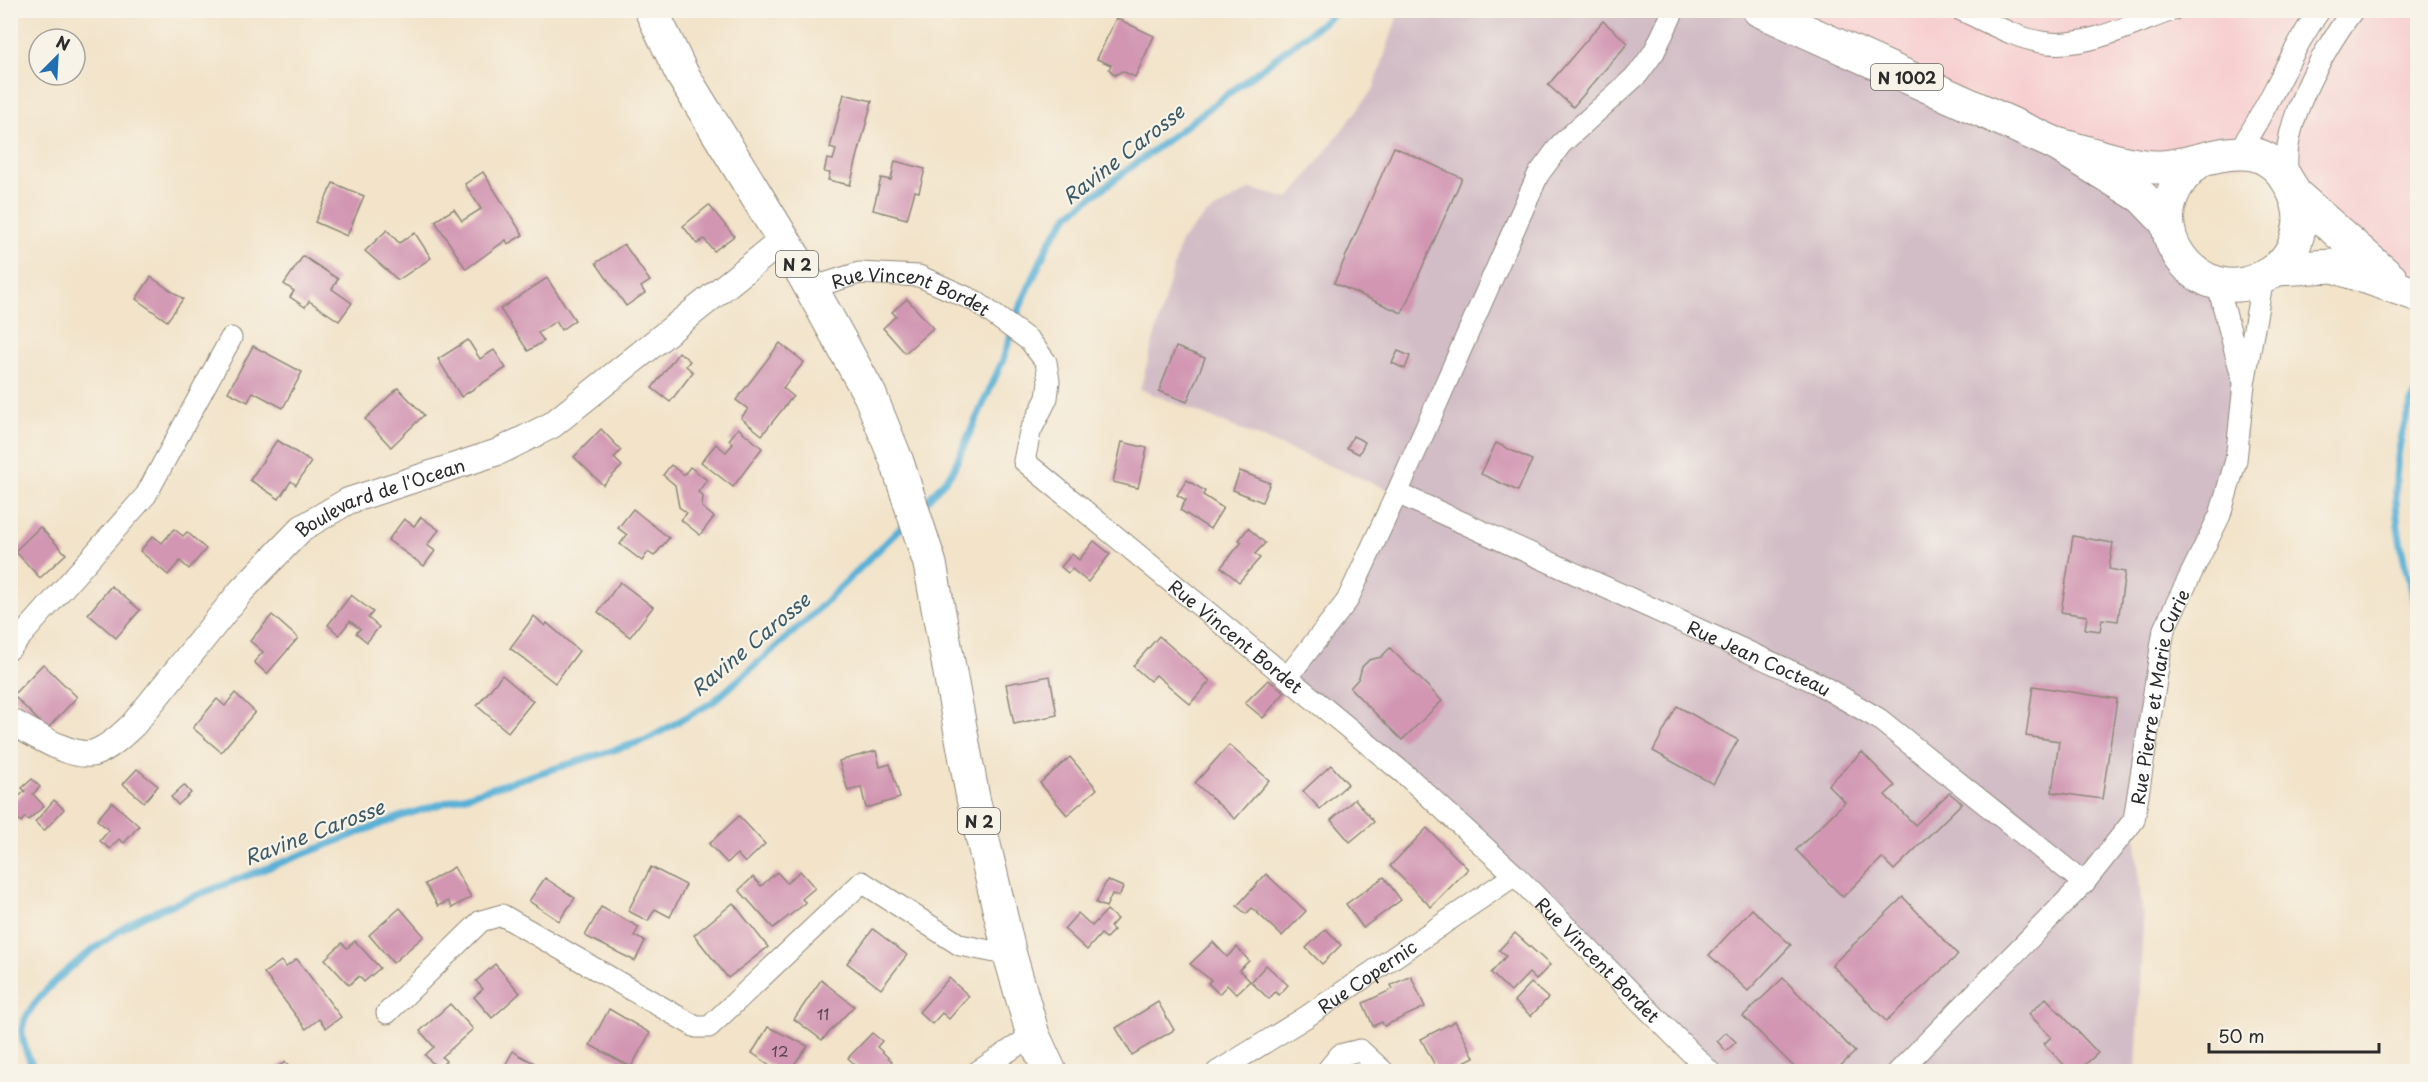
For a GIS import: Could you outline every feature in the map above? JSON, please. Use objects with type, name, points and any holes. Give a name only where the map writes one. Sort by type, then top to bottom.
[{"type":"main road","name":"N 2","points":[[651,10],[682,74],[783,240],[870,395],[897,462],[930,564],[973,798],[1010,955],[1033,1035],[1050,1071]]},
{"type":"main road","name":"N 2","points":[[671,10],[682,74]]},
{"type":"main road","name":"N 1002","points":[[1759,10],[2056,144],[2142,197],[2167,223]]},
{"type":"main road","name":"N 1002","points":[[2056,144],[2156,167],[2201,160]]},
{"type":"main road","points":[[2291,187],[2299,227],[2288,257],[2270,273],[2248,283],[2217,282],[2201,276],[2183,260],[2170,239],[2167,223],[2168,204],[2175,186],[2186,171],[2201,160],[2219,153],[2238,152],[2265,159],[2291,187],[2408,290]]},
{"type":"main road","points":[[2270,273],[2333,266],[2408,290]]},
{"type":"street","points":[[1287,676],[1347,601],[1538,175],[1561,144],[1638,74],[1654,52],[1674,10]]},
{"type":"street","points":[[1962,10],[2016,35],[2047,43],[2081,41],[2172,10]]},
{"type":"street","points":[[2238,152],[2271,101],[2309,26],[2320,10]]},
{"type":"street","points":[[2291,187],[2288,146],[2296,113],[2334,36],[2353,10]]},
{"type":"street","name":"Boulevard de l'Ocean","points":[[10,721],[63,749],[93,753],[112,743],[133,725],[242,590],[302,528],[348,501],[498,452],[552,425],[783,240]]},
{"type":"street","name":"Rue Vincent Bordet","points":[[811,288],[859,273],[919,276],[975,301],[1030,341],[1046,362],[1049,381],[1047,398],[1030,432],[1024,461],[1408,777],[1515,875],[1710,1071]]},
{"type":"street","name":"Rue Pierre et Marie Curie","points":[[1898,1071],[2084,883],[2134,820],[2164,629],[2220,515],[2236,460],[2244,384],[2270,273]]},
{"type":"street","name":"Rue Pierre et Marie Curie","points":[[2217,282],[2244,384]]},
{"type":"street","points":[[10,649],[146,495],[231,338]]},
{"type":"street","name":"Rue Jean Cocteau","points":[[1397,493],[1817,683],[1879,719],[2084,883]]},
{"type":"street","name":"Rue Copernic","points":[[1217,1071],[1306,1017],[1515,875]]},
{"type":"street","points":[[387,1013],[481,921],[502,915],[696,1027],[709,1027],[862,882],[960,945],[1010,955]]},
{"type":"street","points":[[977,1071],[1033,1035]]},
{"type":"street","points":[[1326,1071],[1340,1055],[1360,1050],[1384,1071]]},
{"type":"shaded area","points":[[1399,11],[1759,11],[2056,144],[2167,223],[2232,284],[2244,384],[2236,460],[2164,629],[2134,820],[2143,923],[2136,1071],[1707,1071],[1515,875],[1288,676],[1347,601],[1397,493],[1140,389],[1181,241],[1205,215],[1251,189],[1289,199],[1374,88]]},
{"type":"shaded area","points":[[1759,11],[2417,11],[2417,292],[2273,165],[2155,167]]},
{"type":"building","points":[[1116,18],[1154,36],[1135,77],[1122,71],[1115,75],[1109,69],[1111,65],[1097,59]]},
{"type":"building","points":[[1603,21],[1628,43],[1573,107],[1548,85]]},
{"type":"building","points":[[844,94],[872,101],[850,185],[828,180],[830,173],[824,172],[827,159],[833,160],[836,150],[830,148]]},
{"type":"building","points":[[1394,147],[1462,178],[1402,313],[1334,283]]},
{"type":"building","points":[[895,161],[925,169],[919,192],[915,191],[907,219],[873,210],[881,178],[891,180]]},
{"type":"building","points":[[483,172],[523,235],[508,244],[506,240],[466,269],[435,221],[454,209],[462,221],[481,209],[465,184]]},
{"type":"building","points":[[333,183],[364,196],[347,236],[315,222]]},
{"type":"building","points":[[709,205],[734,236],[714,251],[704,239],[697,244],[683,226]]},
{"type":"building","points":[[387,230],[399,243],[415,233],[431,258],[398,280],[365,251]]},
{"type":"building","points":[[624,244],[650,281],[641,287],[645,293],[626,306],[596,263]]},
{"type":"building","points":[[303,256],[338,279],[332,289],[352,303],[339,321],[309,301],[305,307],[290,297],[294,291],[284,284]]},
{"type":"building","points":[[151,277],[183,299],[167,321],[136,299]]},
{"type":"building","points":[[547,278],[575,320],[561,330],[556,321],[538,333],[544,341],[528,351],[500,309]]},
{"type":"building","points":[[907,299],[933,328],[905,353],[883,328],[896,316],[892,312]]},
{"type":"building","points":[[468,340],[480,359],[494,350],[506,368],[461,397],[438,359]]},
{"type":"building","points":[[780,343],[804,362],[783,388],[793,396],[762,435],[741,418],[748,409],[736,400]]},
{"type":"building","points":[[253,346],[302,372],[283,408],[253,392],[248,402],[228,392]]},
{"type":"building","points":[[1176,347],[1205,358],[1187,402],[1159,391]]},
{"type":"building","points":[[1398,351],[1410,356],[1405,369],[1392,363]]},
{"type":"building","points":[[679,352],[690,361],[686,366],[693,372],[670,402],[652,388]]},
{"type":"building","points":[[398,388],[424,415],[391,447],[365,419]]},
{"type":"building","points":[[738,428],[762,448],[733,487],[701,462],[716,444],[726,452],[733,444],[729,440]]},
{"type":"building","points":[[601,429],[621,450],[614,458],[622,466],[603,485],[574,457]]},
{"type":"building","points":[[1353,436],[1365,442],[1359,454],[1347,448]]},
{"type":"building","points":[[277,440],[311,462],[296,485],[291,481],[279,499],[250,480]]},
{"type":"building","points":[[1122,442],[1147,448],[1138,488],[1113,482]]},
{"type":"building","points":[[1496,443],[1532,460],[1518,491],[1481,474]]},
{"type":"building","points":[[671,465],[684,475],[690,467],[707,480],[698,492],[703,496],[702,507],[714,517],[700,535],[681,520],[687,513],[679,507],[675,485],[663,475]]},
{"type":"building","points":[[1240,471],[1270,483],[1262,502],[1233,490]]},
{"type":"building","points":[[1187,480],[1205,491],[1203,495],[1223,508],[1210,529],[1180,510],[1186,500],[1177,495]]},
{"type":"building","points":[[633,509],[669,538],[654,556],[648,552],[642,561],[620,544],[627,535],[618,528]]},
{"type":"building","points":[[421,517],[439,530],[427,545],[435,551],[424,566],[388,540],[404,519],[414,526]]},
{"type":"building","points":[[40,527],[66,554],[40,578],[15,551]]},
{"type":"building","points":[[1248,528],[1265,543],[1255,554],[1260,558],[1239,582],[1221,567],[1242,542],[1239,540]]},
{"type":"building","points":[[174,529],[183,536],[187,532],[206,549],[189,569],[180,561],[168,575],[140,551],[153,536],[162,543]]},
{"type":"building","points":[[2073,536],[2113,543],[2109,569],[2125,572],[2118,621],[2102,619],[2100,631],[2085,629],[2087,616],[2061,612]]},
{"type":"building","points":[[1094,541],[1110,554],[1088,582],[1072,569],[1068,573],[1061,567],[1072,554],[1079,560]]},
{"type":"building","points":[[620,582],[653,607],[630,637],[598,612]]},
{"type":"building","points":[[111,586],[140,610],[116,638],[88,614]]},
{"type":"building","points":[[351,595],[373,612],[368,618],[379,627],[367,642],[356,633],[360,629],[350,621],[339,635],[328,625]]},
{"type":"building","points":[[272,615],[298,638],[267,674],[254,662],[263,652],[250,641]]},
{"type":"building","points":[[534,616],[545,626],[547,623],[579,651],[555,683],[510,648]]},
{"type":"building","points":[[1159,636],[1210,681],[1190,704],[1156,675],[1150,681],[1133,666]]},
{"type":"building","points":[[1390,648],[1442,701],[1402,740],[1350,688],[1359,678],[1362,667],[1369,660],[1381,657]]},
{"type":"building","points":[[43,664],[77,697],[47,729],[13,695]]},
{"type":"building","points":[[502,675],[533,701],[508,732],[477,706]]},
{"type":"building","points":[[1050,676],[1057,715],[1014,724],[1006,684]]},
{"type":"building","points":[[1268,680],[1285,692],[1263,718],[1245,703]]},
{"type":"building","points":[[2033,686],[2117,699],[2102,799],[2052,792],[2059,741],[2026,736]]},
{"type":"building","points":[[235,693],[255,712],[221,752],[193,728],[217,699],[225,706]]},
{"type":"building","points":[[1677,706],[1738,740],[1713,784],[1653,751]]},
{"type":"building","points":[[1229,745],[1269,780],[1235,819],[1195,783]]},
{"type":"building","points":[[876,751],[880,767],[890,764],[900,798],[866,808],[861,787],[848,791],[839,761]]},
{"type":"building","points":[[1862,752],[1895,786],[1885,795],[1915,825],[1949,793],[1962,803],[1894,870],[1882,858],[1843,897],[1796,850],[1845,802],[1828,785]]},
{"type":"building","points":[[1070,757],[1097,789],[1067,815],[1040,783]]},
{"type":"building","points":[[1331,765],[1348,784],[1320,809],[1303,791]]},
{"type":"building","points":[[137,769],[158,786],[144,802],[123,784]]},
{"type":"building","points":[[32,779],[40,787],[33,794],[44,806],[28,820],[25,817],[21,822],[18,819],[16,821],[10,815],[10,804],[25,791],[22,788]]},
{"type":"building","points":[[184,785],[191,793],[178,805],[171,797]]},
{"type":"building","points":[[1355,799],[1374,822],[1350,842],[1331,820]]},
{"type":"building","points":[[54,800],[64,809],[44,831],[35,822]]},
{"type":"building","points":[[112,802],[139,826],[124,843],[119,839],[110,849],[100,841],[109,830],[97,820]]},
{"type":"building","points":[[739,816],[765,844],[745,863],[737,854],[727,863],[709,844]]},
{"type":"building","points":[[1427,828],[1468,869],[1431,907],[1390,866]]},
{"type":"building","points":[[454,867],[471,897],[452,908],[448,901],[438,906],[425,884]]},
{"type":"building","points":[[651,867],[686,885],[670,917],[655,909],[648,921],[628,911]]},
{"type":"building","points":[[800,871],[815,888],[802,899],[806,903],[773,928],[739,890],[753,877],[761,886],[777,872],[787,883]]},
{"type":"building","points":[[1266,874],[1306,911],[1282,936],[1252,908],[1246,914],[1237,906]]},
{"type":"building","points":[[1384,877],[1401,900],[1363,928],[1346,904]]},
{"type":"building","points":[[545,878],[575,898],[559,921],[529,901]]},
{"type":"building","points":[[1107,880],[1123,887],[1119,897],[1112,894],[1106,907],[1096,903]]},
{"type":"building","points":[[1903,897],[1958,955],[1886,1021],[1832,965]]},
{"type":"building","points":[[733,903],[768,947],[728,978],[694,935]]},
{"type":"building","points":[[601,907],[639,927],[634,936],[645,941],[635,961],[585,936]]},
{"type":"building","points":[[400,908],[424,936],[393,963],[369,935]]},
{"type":"building","points":[[1752,909],[1791,945],[1748,991],[1709,955]]},
{"type":"building","points":[[1107,910],[1117,919],[1110,927],[1114,930],[1106,938],[1101,934],[1087,950],[1064,929],[1078,913],[1092,926]]},
{"type":"building","points":[[873,929],[907,955],[881,989],[847,963]]},
{"type":"building","points":[[1326,929],[1341,945],[1322,964],[1306,948]]},
{"type":"building","points":[[1515,933],[1550,965],[1536,980],[1529,973],[1511,992],[1491,973],[1506,956],[1499,950]]},
{"type":"building","points":[[355,941],[380,968],[364,982],[359,976],[349,985],[325,959],[342,943],[347,948]]},
{"type":"building","points":[[1213,942],[1227,957],[1237,947],[1249,961],[1239,970],[1250,981],[1236,994],[1227,985],[1219,994],[1208,983],[1211,980],[1190,964]]},
{"type":"building","points":[[297,959],[341,1017],[326,1028],[319,1019],[306,1029],[264,973],[281,961],[286,967]]},
{"type":"building","points":[[495,964],[520,993],[492,1018],[474,997],[483,989],[476,981]]},
{"type":"building","points":[[1266,965],[1288,985],[1279,995],[1275,992],[1269,999],[1251,982]]},
{"type":"building","points":[[1411,976],[1425,1007],[1384,1026],[1382,1022],[1373,1026],[1363,1003],[1393,989],[1391,985]]},
{"type":"building","points":[[949,978],[969,996],[949,1019],[942,1013],[932,1024],[919,1012]]},
{"type":"building","points":[[1783,978],[1855,1052],[1835,1071],[1798,1071],[1743,1016]]},
{"type":"building","points":[[821,980],[854,1006],[822,1040],[794,1019]]},
{"type":"building","points":[[1531,983],[1548,998],[1531,1016],[1514,1001]]},
{"type":"building","points":[[2046,998],[2098,1053],[2078,1071],[2070,1071],[2044,1044],[2051,1037],[2029,1014]]},
{"type":"building","points":[[1158,1002],[1174,1030],[1132,1055],[1116,1028]]},
{"type":"building","points":[[450,1004],[473,1029],[442,1057],[446,1061],[438,1069],[425,1055],[434,1047],[420,1031]]},
{"type":"building","points":[[609,1009],[650,1033],[631,1067],[590,1045]]},
{"type":"building","points":[[1455,1021],[1474,1057],[1446,1071],[1438,1071],[1421,1039]]},
{"type":"building","points":[[768,1027],[808,1046],[789,1071],[779,1071],[752,1053]]},
{"type":"building","points":[[1726,1032],[1736,1042],[1726,1051],[1717,1041]]},
{"type":"building","points":[[872,1033],[882,1041],[877,1047],[892,1061],[883,1071],[862,1071],[848,1058]]},
{"type":"building","points":[[513,1051],[519,1055],[549,1071],[502,1071]]},
{"type":"building","points":[[285,1062],[293,1071],[272,1071]]},
{"type":"waterway","name":"Ravine Carosse","points":[[921,508],[952,472],[1003,360],[1019,309],[1050,241],[1069,214],[1339,10]]},
{"type":"waterway","points":[[2418,388],[2407,415],[2396,471],[2398,526],[2409,582],[2418,610]]},
{"type":"waterway","name":"Ravine Carosse","points":[[35,1072],[22,1037],[26,1017],[37,1001],[72,966],[129,924],[143,916],[402,816],[646,740],[713,702],[808,619],[907,522]]}]
